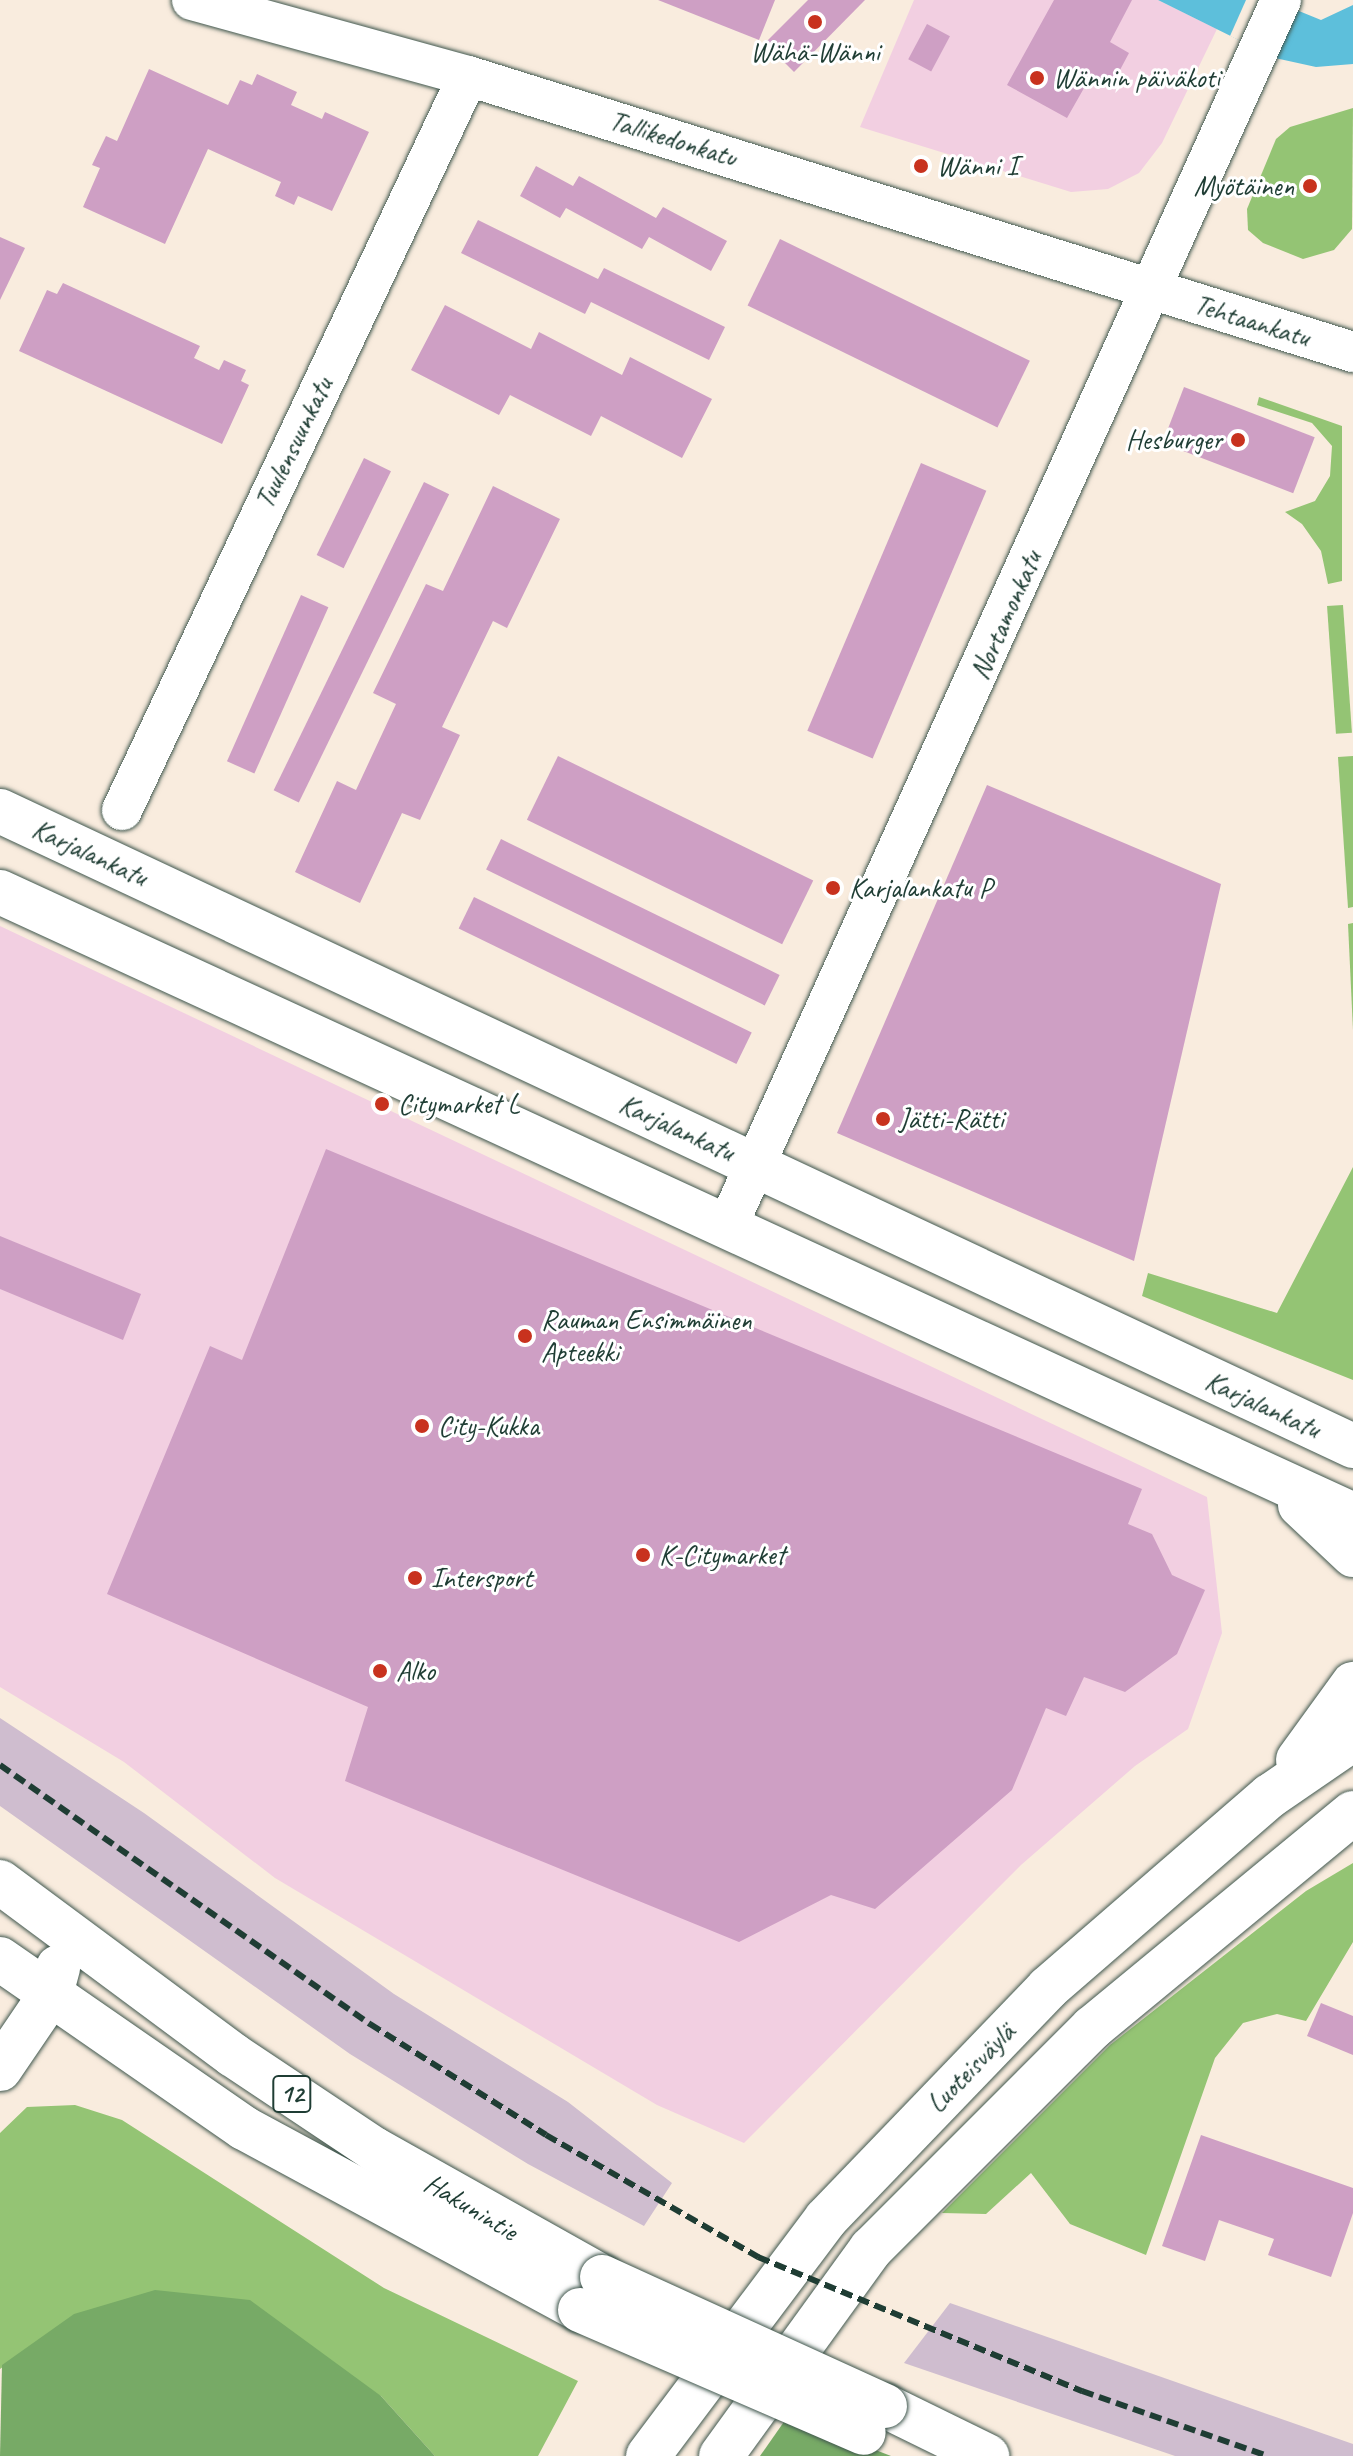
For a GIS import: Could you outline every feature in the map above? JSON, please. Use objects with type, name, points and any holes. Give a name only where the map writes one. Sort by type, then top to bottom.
[{"type":"main road","name":"Karjalankatu","points":[[0,811],[1353,1446]]},
{"type":"main road","points":[[0,892],[1353,1515]]},
{"type":"main road","points":[[1266,1474],[1353,1555]]},
{"type":"main road","points":[[1270,1796],[1353,1684]]},
{"type":"main road","name":"Luoteisväylä","points":[[648,2456],[826,2219],[1048,1988],[1270,1796],[1353,1739]]},
{"type":"main road","name":"Luoteisväylä","points":[[721,2456],[871,2249],[1092,2028],[1353,1813]]},
{"type":"main road","name":"Hakunintie","points":[[0,1882],[69,1930],[233,2055],[591,2294]]},
{"type":"main road","points":[[2,1964],[69,1930]]},
{"type":"main road","points":[[0,2069],[51,1994],[69,1930]]},
{"type":"main road","name":"Hakunintie","points":[[2,1964],[51,1994],[244,2128],[591,2294],[875,2420],[941,2456]]},
{"type":"main road","name":"Hakunintie","points":[[875,2420],[987,2456]]},
{"type":"street","name":"Tallikedonkatu","points":[[192,0],[233,4],[1078,262],[1150,290]]},
{"type":"street","name":"Nortamonkatu","points":[[727,1227],[1280,2]]},
{"type":"street","name":"Tuulensuunkatu","points":[[122,810],[468,76]]},
{"type":"street","name":"Tehtaankatu","points":[[1150,290],[1353,352]]},
{"type":"shaded area","name":"Wännin päiväkoti","points":[[914,0],[1158,0],[1217,29],[1162,143],[1139,173],[1108,189],[1071,192],[860,127]]},
{"type":"shaded area","points":[[0,926],[1207,1497],[1222,1633],[1188,1729],[1135,1766],[1021,1865],[744,2143],[657,2105],[275,1878],[124,1762],[0,1687]]},
{"type":"shaded area","points":[[0,1718],[144,1813],[394,1994],[568,2102],[672,2183],[644,2226],[528,2164],[350,2054],[0,1806]]},
{"type":"shaded area","points":[[950,2303],[1353,2444],[1353,2456],[1175,2456],[904,2363]]},
{"type":"green space","points":[[1353,108],[1352,229],[1334,250],[1303,259],[1263,243],[1248,230],[1247,209],[1276,139],[1290,127]]},
{"type":"green space","points":[[1259,397],[1342,426],[1342,581],[1328,584],[1321,551],[1302,524],[1285,512],[1315,501],[1330,476],[1332,446],[1312,423],[1257,405]]},
{"type":"green space","points":[[1343,605],[1352,733],[1336,734],[1327,606]]},
{"type":"green space","points":[[1353,756],[1353,907],[1348,908],[1338,757]]},
{"type":"green space","points":[[1353,923],[1353,1030],[1348,924]]},
{"type":"green space","points":[[1353,1167],[1353,1380],[1142,1296],[1148,1273],[1277,1313]]},
{"type":"green space","points":[[1353,1863],[1353,1942],[1306,2021],[1277,2014],[1243,2023],[1215,2058],[1146,2255],[1070,2224],[1031,2173],[986,2214],[942,2213],[1110,2045],[1306,1891]]},
{"type":"green space","points":[[75,2105],[122,2120],[384,2288],[578,2381],[538,2456],[435,2456],[381,2396],[74,2315],[0,2369],[0,2133],[27,2107]]},
{"type":"green space","points":[[155,2290],[250,2300],[381,2396],[435,2456],[0,2456],[2,2365],[74,2314]]},
{"type":"green space","points":[[788,2416],[891,2456],[760,2456]]},
{"type":"water","points":[[1158,0],[1272,0],[1321,20],[1353,5],[1353,64],[1316,67],[1275,58]]},
{"type":"pier","points":[[1246,0],[1272,0],[1258,49],[1230,36]]},
{"type":"building","points":[[658,0],[775,0],[759,40]]},
{"type":"building","name":"Wähä-Wänni","points":[[808,0],[865,0],[794,72],[765,43]]},
{"type":"building","points":[[1054,0],[1132,0],[1110,42],[1129,53],[1112,85],[1092,74],[1067,118],[1007,85]]},
{"type":"building","points":[[927,24],[950,36],[931,72],[908,59]]},
{"type":"building","points":[[149,69],[228,105],[240,80],[252,85],[257,74],[297,92],[291,105],[322,119],[325,112],[369,132],[332,211],[298,196],[294,205],[275,196],[281,182],[208,149],[165,244],[83,207],[100,168],[92,165],[106,136],[117,141]]},
{"type":"building","points":[[536,166],[573,186],[579,176],[656,218],[663,207],[727,241],[711,271],[649,237],[642,249],[566,208],[560,218],[520,196]]},
{"type":"building","points":[[478,220],[598,279],[604,268],[725,327],[709,360],[591,302],[585,314],[461,253]]},
{"type":"building","points":[[0,237],[25,248],[0,300]]},
{"type":"building","points":[[780,239],[1030,361],[997,427],[748,306]]},
{"type":"building","points":[[63,283],[200,346],[194,358],[219,370],[224,360],[246,370],[241,381],[249,385],[222,444],[19,351],[47,290],[57,294]]},
{"type":"building","points":[[445,305],[531,349],[539,332],[622,375],[630,357],[712,399],[682,458],[601,416],[591,436],[510,395],[499,415],[411,370]]},
{"type":"building","name":"Hesburger","points":[[1184,387],[1315,437],[1293,493],[1162,443]]},
{"type":"building","points":[[364,458],[391,471],[344,568],[317,555]]},
{"type":"building","points":[[921,463],[986,491],[873,759],[807,731]]},
{"type":"building","points":[[424,482],[449,494],[299,803],[274,790]]},
{"type":"building","points":[[493,486],[560,519],[507,628],[493,621],[442,727],[460,735],[420,820],[402,813],[360,903],[295,872],[337,781],[356,790],[396,704],[373,693],[426,584],[443,591]]},
{"type":"building","points":[[301,595],[328,607],[254,773],[227,761]]},
{"type":"building","points":[[558,756],[813,880],[782,944],[527,820]]},
{"type":"building","points":[[987,785],[1221,884],[1134,1261],[837,1133]]},
{"type":"building","points":[[501,839],[780,975],[765,1005],[486,870]]},
{"type":"building","points":[[474,897],[752,1032],[736,1064],[459,928]]},
{"type":"building","name":"K-Citymarket","points":[[326,1149],[1142,1489],[1128,1524],[1152,1534],[1172,1575],[1205,1590],[1177,1654],[1125,1692],[1084,1677],[1066,1716],[1046,1708],[1012,1790],[875,1909],[831,1895],[739,1942],[345,1781],[368,1707],[107,1594],[210,1346],[242,1360]]},
{"type":"building","points":[[0,1236],[141,1294],[123,1340],[0,1289]]},
{"type":"building","points":[[1321,2003],[1353,2016],[1353,2055],[1307,2036]]},
{"type":"building","points":[[1201,2135],[1353,2188],[1353,2213],[1331,2277],[1268,2255],[1274,2239],[1219,2220],[1205,2261],[1162,2246]]},
{"type":"railway","points":[[0,1765],[370,2024],[546,2135],[758,2257],[1082,2391],[1268,2456]]},
{"type":"place","name":"Wähä-Wänni","points":[[815,22]]},
{"type":"place","name":"Wännin päiväkoti","points":[[1037,78]]},
{"type":"place","name":"Wänni I","points":[[921,166]]},
{"type":"place","name":"Myötäinen","points":[[1310,186]]},
{"type":"place","name":"Hesburger","points":[[1238,440]]},
{"type":"place","name":"Karjalankatu P","points":[[833,888]]},
{"type":"place","name":"Citymarket L","points":[[382,1104]]},
{"type":"place","name":"Jätti-Rätti","points":[[883,1119]]},
{"type":"place","name":"Rauman Ensimmäinen Apteekki","points":[[525,1336]]},
{"type":"place","name":"City-Kukka","points":[[422,1426]]},
{"type":"place","name":"K-Citymarket","points":[[643,1555]]},
{"type":"place","name":"Intersport","points":[[415,1578]]},
{"type":"place","name":"Alko","points":[[380,1671]]}]
